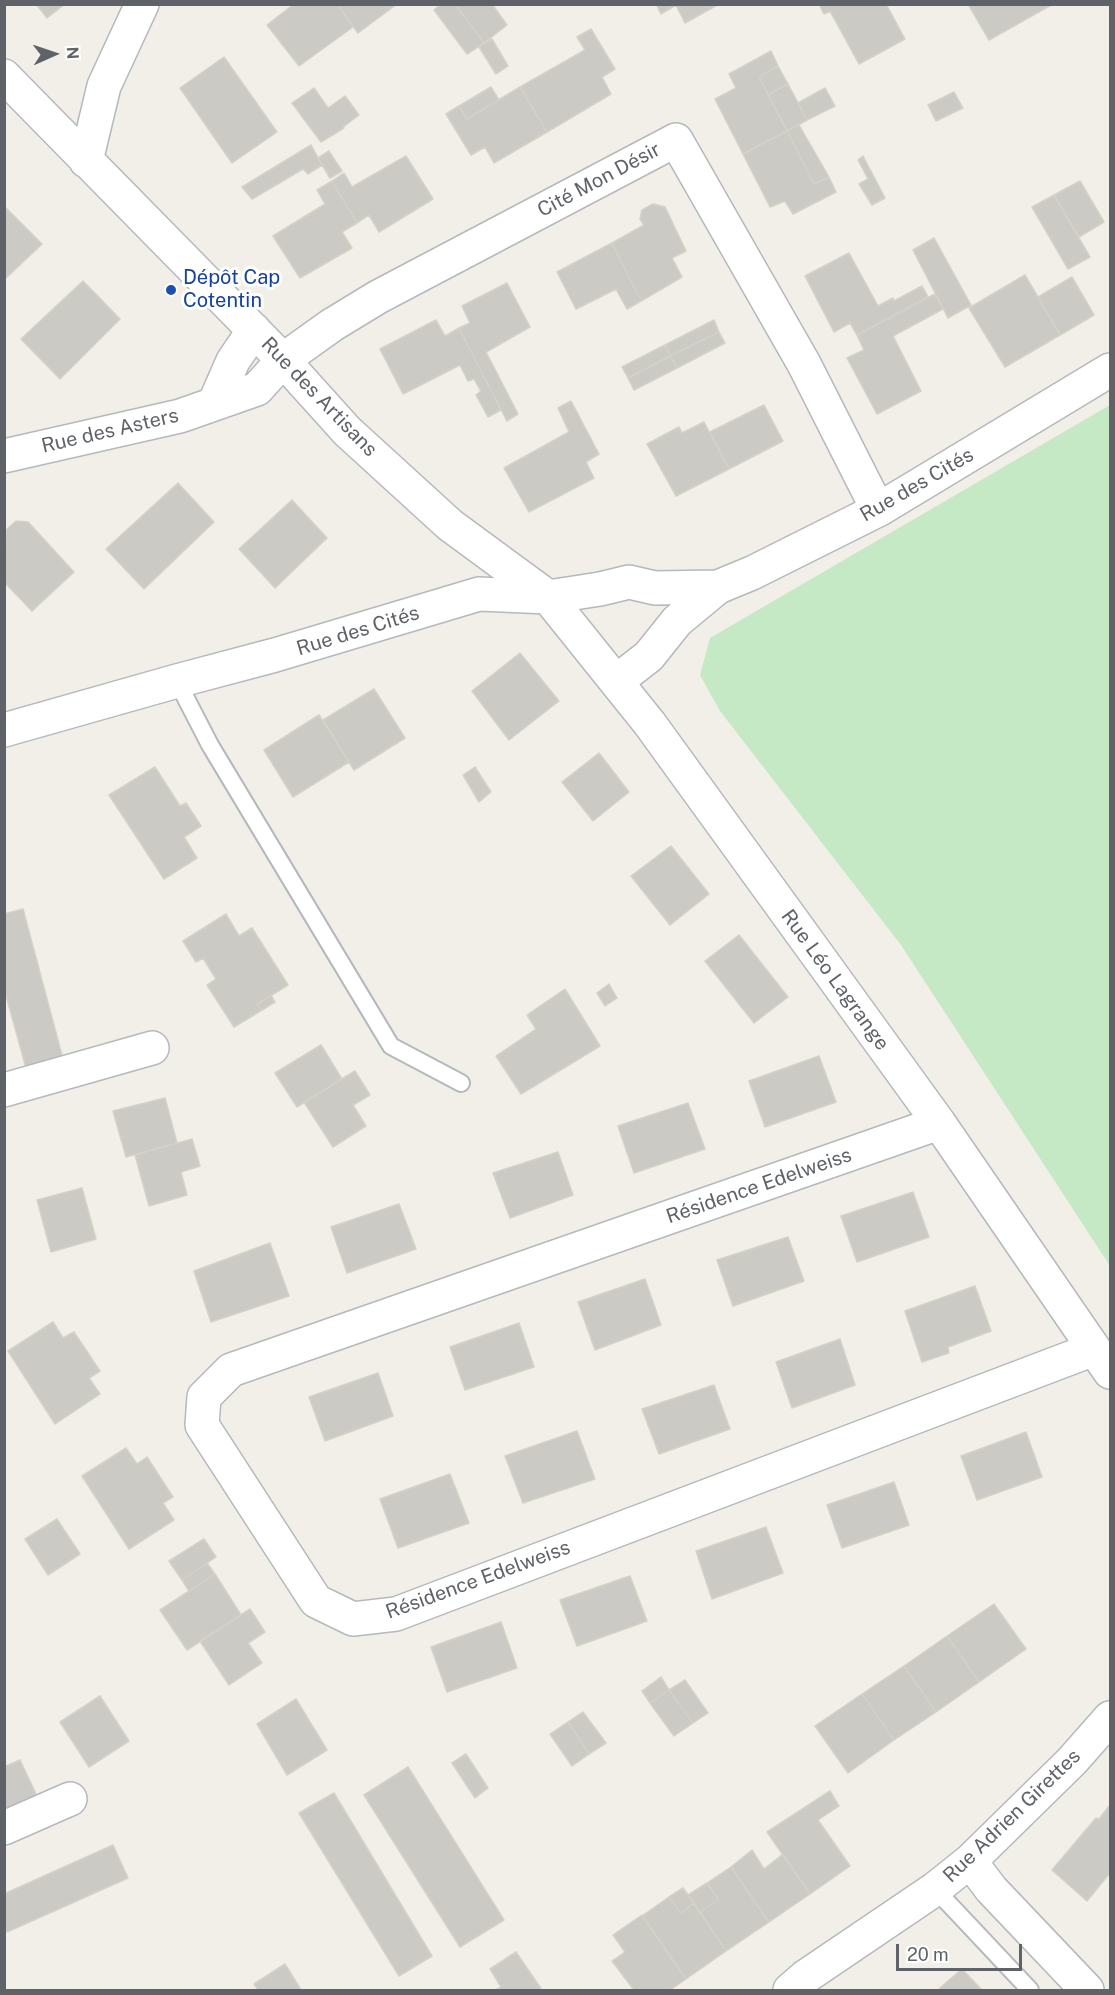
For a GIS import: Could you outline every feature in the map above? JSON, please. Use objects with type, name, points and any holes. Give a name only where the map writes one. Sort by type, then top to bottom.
[{"type":"street","points":[[86,161],[104,86],[142,4]]},
{"type":"street","name":"Rue des Artisans","points":[[4,76],[254,330],[348,431],[450,525],[548,597]]},
{"type":"street","name":"Cité Mon Désir","points":[[283,360],[332,325],[378,297],[676,140],[804,364],[878,510]]},
{"type":"street","points":[[215,402],[232,361],[254,330]]},
{"type":"street","name":"Rue des Asters","points":[[4,456],[180,416],[256,389],[283,360]]},
{"type":"street","name":"Rue des Cités","points":[[617,681],[649,656],[677,621],[718,587],[752,573],[878,510],[1110,370]]},
{"type":"street","name":"Rue des Cités","points":[[4,730],[275,656],[479,594],[548,597],[600,590],[629,582],[655,588],[718,587]]},
{"type":"street","name":"Rue Léo Lagrange","points":[[548,597],[650,724],[939,1123],[1102,1360]]},
{"type":"street","points":[[4,1090],[152,1048]]},
{"type":"street","name":"Résidence Edelweiss","points":[[939,1123],[231,1370],[204,1396],[202,1425],[316,1601],[353,1619],[396,1614],[1102,1360]]},
{"type":"street","name":"Rue Adrien Girettes","points":[[790,1990],[805,1977],[935,1889],[970,1860],[1072,1761],[1110,1718]]},
{"type":"street","points":[[4,1828],[70,1799]]},
{"type":"street","points":[[970,1860],[991,1889],[1087,1990]]},
{"type":"lane","points":[[177,681],[210,745],[391,1046],[460,1083]]},
{"type":"lane","points":[[935,1889],[1030,1990]]},
{"type":"green space","points":[[1110,405],[1110,1266],[901,945],[720,711],[700,675],[710,638]]},
{"type":"building","points":[[36,4],[65,4],[47,18]]},
{"type":"building","points":[[294,4],[337,4],[353,27],[299,66],[267,25]]},
{"type":"building","points":[[337,4],[397,4],[358,33]]},
{"type":"building","points":[[441,4],[455,4],[484,43],[467,54],[434,10]]},
{"type":"building","points":[[455,4],[492,4],[507,25],[484,43]]},
{"type":"building","points":[[656,4],[719,4],[685,23],[676,5],[661,14]]},
{"type":"building","points":[[819,4],[886,4],[905,39],[859,64],[830,11],[824,14]]},
{"type":"building","points":[[968,4],[1053,4],[989,40]]},
{"type":"building","points":[[591,29],[615,69],[602,77],[611,94],[547,132],[520,87],[585,50],[577,37]]},
{"type":"building","points":[[492,39],[508,66],[496,74],[479,47]]},
{"type":"building","points":[[771,51],[778,66],[759,77],[787,131],[743,154],[715,99],[736,88],[729,74]]},
{"type":"building","points":[[224,57],[277,132],[232,163],[180,88]]},
{"type":"building","points":[[778,66],[788,84],[768,95],[759,77]]},
{"type":"building","points":[[788,84],[807,120],[787,131],[768,95]]},
{"type":"building","points":[[491,87],[499,100],[467,119],[459,106]]},
{"type":"building","points":[[520,87],[547,132],[494,163],[485,147],[471,155],[446,114],[459,106],[467,119]]},
{"type":"building","points":[[314,88],[328,108],[345,96],[359,115],[344,128],[321,142],[292,103]]},
{"type":"building","points":[[825,88],[835,106],[807,120],[798,103]]},
{"type":"building","points":[[954,92],[963,108],[936,121],[928,105]]},
{"type":"building","points":[[799,125],[829,177],[814,184],[787,131]]},
{"type":"building","points":[[787,131],[814,184],[829,177],[836,192],[793,214],[785,201],[770,207],[743,154]]},
{"type":"building","points":[[311,145],[322,165],[308,174],[303,169],[252,199],[242,187]]},
{"type":"building","points":[[329,151],[342,171],[330,178],[318,158]]},
{"type":"building","points":[[406,156],[433,199],[379,232],[369,215],[357,223],[332,181],[344,173],[352,187]]},
{"type":"building","points":[[863,156],[885,198],[872,205],[859,184],[868,179],[858,160]]},
{"type":"building","points":[[332,181],[357,223],[342,232],[352,248],[300,278],[273,236],[325,204],[317,190]]},
{"type":"building","points":[[1080,181],[1104,222],[1079,237],[1054,195]]},
{"type":"building","points":[[1054,195],[1090,257],[1068,269],[1032,207]]},
{"type":"building","points":[[653,204],[665,207],[686,251],[672,258],[682,277],[641,301],[612,243],[644,225],[640,219],[642,210]]},
{"type":"building","points":[[4,206],[42,244],[4,280]]},
{"type":"building","points":[[934,238],[971,305],[948,318],[913,250]]},
{"type":"building","points":[[612,243],[641,301],[627,309],[616,289],[576,309],[557,272]]},
{"type":"building","points":[[849,253],[878,306],[893,298],[894,301],[922,286],[928,297],[857,335],[850,323],[834,332],[805,276]]},
{"type":"building","points":[[1025,275],[1060,335],[1005,367],[969,308]]},
{"type":"building","points":[[1072,277],[1094,315],[1060,335],[1038,297]]},
{"type":"building","points":[[83,281],[120,319],[60,379],[21,339]]},
{"type":"building","points":[[507,283],[530,327],[486,352],[518,414],[507,421],[459,328],[470,323],[462,306]]},
{"type":"building","points":[[935,294],[943,309],[893,336],[921,391],[877,414],[847,358],[864,350],[857,335]]},
{"type":"building","points":[[436,320],[445,336],[459,328],[501,410],[488,417],[476,395],[481,391],[474,379],[468,381],[460,365],[403,394],[380,349]]},
{"type":"building","points":[[714,320],[719,332],[670,356],[665,345]]},
{"type":"building","points":[[719,332],[725,343],[677,368],[670,356]]},
{"type":"building","points":[[665,345],[670,356],[628,378],[622,367]]},
{"type":"building","points":[[670,356],[677,368],[634,390],[628,378]]},
{"type":"building","points":[[571,401],[599,454],[586,462],[594,478],[529,512],[504,468],[569,432],[558,408]]},
{"type":"building","points":[[764,405],[783,441],[729,469],[710,432]]},
{"type":"building","points":[[704,422],[729,469],[676,496],[647,444],[679,427],[682,433]]},
{"type":"building","points":[[178,483],[214,522],[144,589],[106,549]]},
{"type":"building","points":[[292,500],[327,538],[275,588],[239,549]]},
{"type":"building","points":[[16,521],[28,522],[74,572],[32,611],[4,582],[6,530]]},
{"type":"building","points":[[520,653],[559,701],[509,740],[472,691]]},
{"type":"building","points":[[374,689],[405,738],[354,770],[323,720]]},
{"type":"building","points":[[319,715],[349,762],[293,797],[264,750]]},
{"type":"building","points":[[599,753],[629,792],[593,821],[562,782]]},
{"type":"building","points":[[155,767],[180,806],[186,803],[201,826],[184,837],[197,858],[164,879],[109,795]]},
{"type":"building","points":[[475,767],[491,792],[479,802],[463,775]]},
{"type":"building","points":[[671,846],[709,894],[670,925],[631,876]]},
{"type":"building","points":[[23,909],[63,1059],[26,1068],[4,988],[4,914]]},
{"type":"building","points":[[226,914],[239,936],[252,928],[288,985],[257,1004],[262,1010],[234,1027],[207,985],[216,979],[203,958],[196,962],[183,941]]},
{"type":"building","points":[[739,935],[788,997],[754,1023],[705,961]]},
{"type":"building","points":[[609,984],[617,998],[605,1006],[597,993]]},
{"type":"building","points":[[565,989],[600,1046],[521,1094],[496,1056],[536,1029],[527,1015]]},
{"type":"building","points":[[271,995],[275,1002],[262,1010],[257,1004]]},
{"type":"building","points":[[321,1045],[342,1079],[297,1107],[275,1073]]},
{"type":"building","points":[[819,1056],[836,1102],[765,1127],[749,1081]]},
{"type":"building","points":[[355,1071],[370,1095],[353,1105],[366,1126],[333,1147],[304,1102]]},
{"type":"building","points":[[165,1098],[177,1143],[126,1157],[113,1111]]},
{"type":"building","points":[[688,1103],[705,1149],[634,1173],[618,1126]]},
{"type":"building","points":[[192,1139],[200,1166],[181,1172],[187,1195],[149,1206],[135,1155]]},
{"type":"building","points":[[558,1152],[573,1195],[510,1218],[493,1173]]},
{"type":"building","points":[[82,1188],[96,1239],[51,1252],[37,1200]]},
{"type":"building","points":[[913,1192],[929,1237],[857,1262],[841,1216]]},
{"type":"building","points":[[399,1204],[416,1249],[347,1273],[331,1227]]},
{"type":"building","points":[[788,1237],[804,1281],[733,1306],[717,1260]]},
{"type":"building","points":[[270,1243],[289,1296],[211,1322],[194,1271]]},
{"type":"building","points":[[645,1279],[661,1325],[595,1350],[578,1302]]},
{"type":"building","points":[[975,1286],[991,1331],[948,1347],[949,1353],[922,1362],[905,1311]]},
{"type":"building","points":[[53,1322],[63,1338],[74,1332],[100,1371],[89,1378],[100,1394],[55,1424],[8,1351]]},
{"type":"building","points":[[519,1323],[534,1367],[465,1390],[450,1347]]},
{"type":"building","points":[[840,1339],[855,1385],[792,1408],[776,1362]]},
{"type":"building","points":[[378,1373],[393,1416],[325,1441],[309,1397]]},
{"type":"building","points":[[714,1385],[730,1429],[659,1454],[642,1409]]},
{"type":"building","points":[[577,1431],[595,1479],[523,1503],[505,1456]]},
{"type":"building","points":[[1026,1432],[1042,1477],[977,1500],[961,1456]]},
{"type":"building","points":[[126,1448],[137,1464],[147,1457],[173,1497],[163,1503],[174,1520],[129,1549],[82,1476]]},
{"type":"building","points":[[450,1474],[469,1523],[398,1548],[380,1499]]},
{"type":"building","points":[[894,1482],[909,1525],[842,1548],[827,1505]]},
{"type":"building","points":[[57,1519],[80,1554],[48,1575],[25,1539]]},
{"type":"building","points":[[766,1527],[783,1573],[712,1599],[696,1551]]},
{"type":"building","points":[[204,1539],[216,1557],[182,1580],[169,1561]]},
{"type":"building","points":[[207,1563],[215,1574],[189,1591],[182,1580]]},
{"type":"building","points":[[215,1574],[241,1615],[187,1650],[160,1610]]},
{"type":"building","points":[[630,1576],[647,1621],[577,1646],[560,1600]]},
{"type":"building","points":[[994,1604],[1026,1649],[979,1682],[947,1636]]},
{"type":"building","points":[[250,1609],[265,1632],[248,1643],[262,1663],[229,1685],[200,1641]]},
{"type":"building","points":[[501,1622],[517,1668],[447,1692],[431,1647]]},
{"type":"building","points":[[947,1636],[979,1682],[936,1712],[904,1666]]},
{"type":"building","points":[[904,1666],[936,1712],[894,1740],[862,1694]]},
{"type":"building","points":[[661,1677],[669,1690],[650,1703],[642,1691]]},
{"type":"building","points":[[685,1680],[708,1713],[693,1723],[669,1690]]},
{"type":"building","points":[[669,1690],[693,1723],[674,1736],[650,1703]]},
{"type":"building","points":[[862,1694],[894,1740],[848,1773],[815,1726]]},
{"type":"building","points":[[100,1696],[129,1741],[89,1767],[60,1722]]},
{"type":"building","points":[[296,1699],[327,1750],[287,1775],[257,1724]]},
{"type":"building","points":[[583,1712],[606,1743],[589,1754],[568,1722]]},
{"type":"building","points":[[568,1722],[589,1754],[572,1766],[550,1734]]},
{"type":"building","points":[[466,1754],[488,1788],[475,1798],[452,1763]]},
{"type":"building","points":[[20,1760],[37,1796],[4,1811],[4,1767]]},
{"type":"building","points":[[408,1767],[504,1920],[460,1947],[364,1795]]},
{"type":"building","points":[[830,1791],[839,1806],[818,1820],[850,1866],[810,1894],[767,1832]]},
{"type":"building","points":[[334,1793],[432,1956],[399,1976],[299,1813]]},
{"type":"building","points":[[1110,1805],[1110,1873],[1087,1901],[1052,1870]]},
{"type":"building","points":[[113,1845],[128,1878],[7,1932],[4,1926],[4,1894]]},
{"type":"building","points":[[752,1850],[764,1869],[783,1854],[810,1894],[769,1922],[731,1867]]},
{"type":"building","points":[[731,1867],[769,1922],[726,1951],[700,1913],[718,1899],[707,1883]]},
{"type":"building","points":[[707,1883],[718,1899],[700,1913],[688,1895]]},
{"type":"building","points":[[683,1888],[694,1903],[681,1913],[669,1897]]},
{"type":"building","points":[[669,1897],[681,1913],[694,1903],[726,1951],[686,1979],[642,1916]]},
{"type":"building","points":[[642,1915],[686,1979],[670,1990],[634,1990],[612,1961],[625,1952],[613,1935]]},
{"type":"building","points":[[516,1952],[542,1990],[496,1990],[501,1987],[490,1969]]},
{"type":"building","points":[[285,1964],[301,1990],[258,1990],[254,1984]]},
{"type":"building","points":[[962,1969],[982,1990],[938,1990],[941,1987]]},
{"type":"place","name":"Dépôt Cap Cotentin","points":[[171,290]]}]
